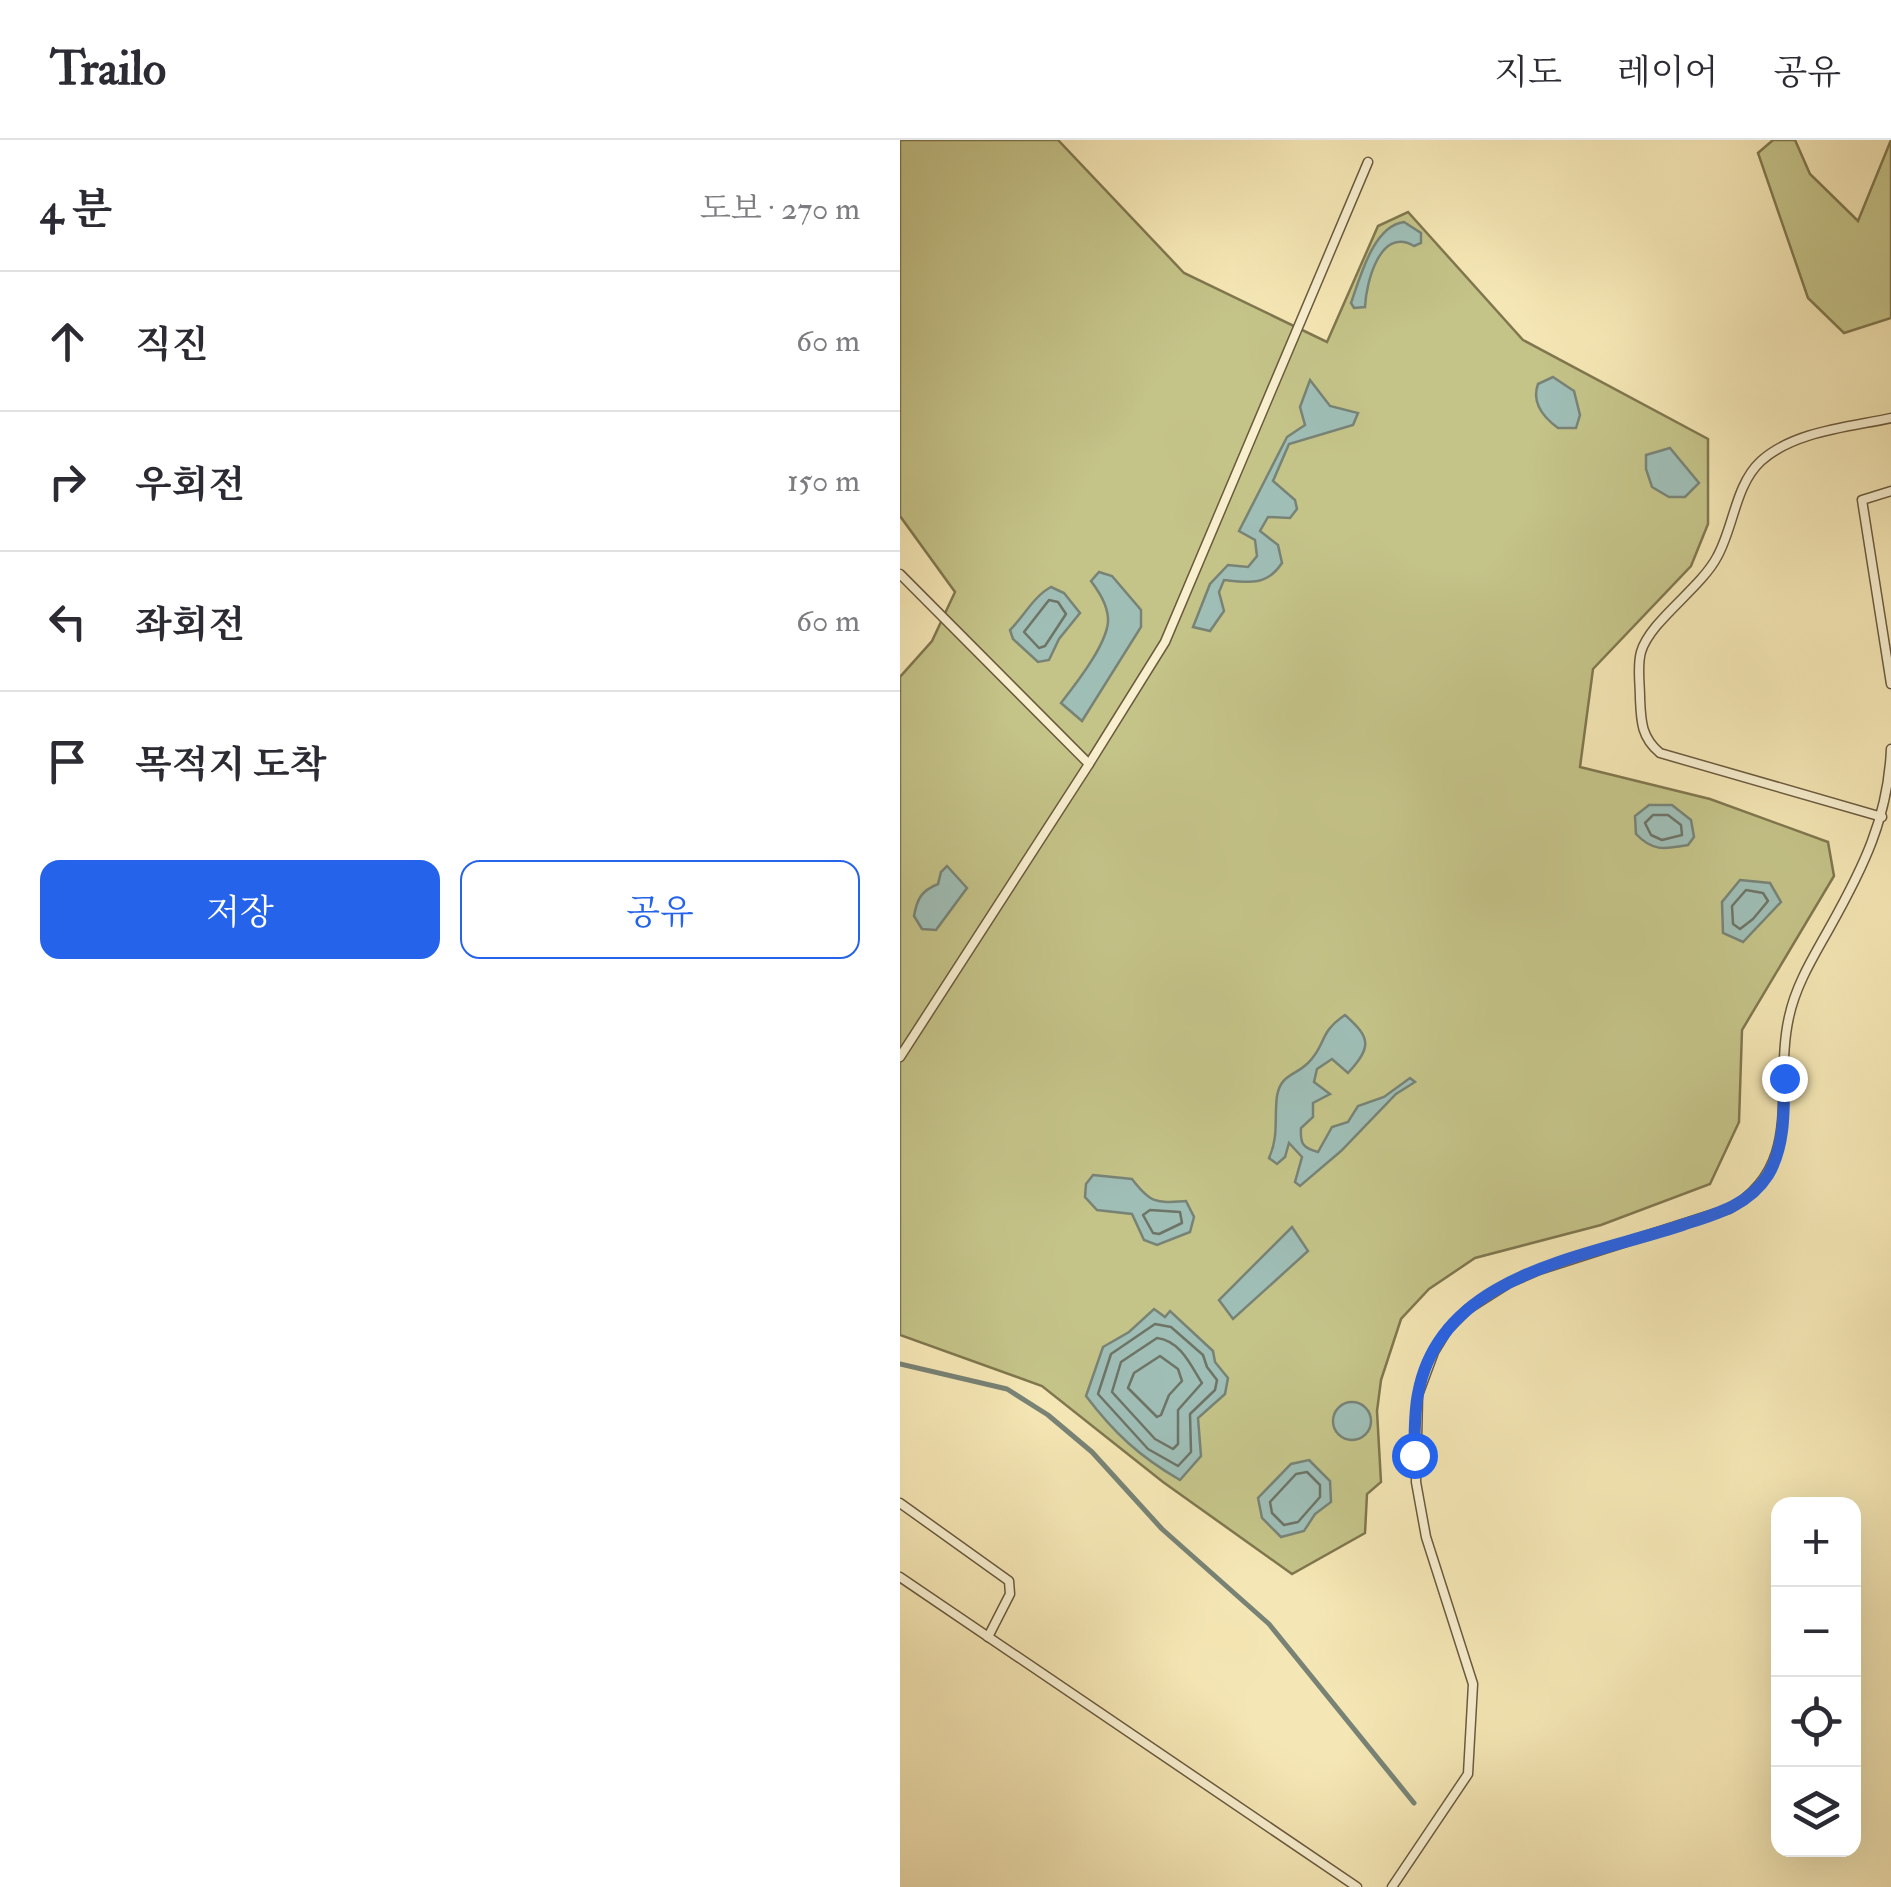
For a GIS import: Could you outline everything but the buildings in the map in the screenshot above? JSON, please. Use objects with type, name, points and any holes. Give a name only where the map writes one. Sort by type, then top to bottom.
[{"type":"lane","points":[[900,1057],[1166,642],[1368,162]]},
{"type":"lane","points":[[1882,817],[1660,753],[1648,742],[1642,728],[1639,662],[1648,637],[1718,556],[1746,482],[1761,461],[1806,438],[1891,418]]},
{"type":"lane","points":[[1891,491],[1862,500],[1891,684]]},
{"type":"lane","points":[[900,574],[1089,764]]},
{"type":"lane","points":[[1392,1887],[1468,1774],[1473,1684],[1426,1538],[1416,1482],[1418,1395],[1428,1363],[1448,1329],[1498,1289],[1539,1270],[1729,1209],[1743,1202],[1766,1178],[1782,1126],[1784,1050],[1795,998],[1853,885],[1882,817],[1891,750]]},
{"type":"lane","points":[[900,1503],[1008,1581],[1010,1594],[988,1636]]},
{"type":"lane","points":[[900,1577],[1357,1887]]},
{"type":"shaded area","points":[[900,140],[1058,140],[1184,273],[1327,342],[1378,226],[1408,212],[1523,340],[1708,439],[1708,524],[1691,566],[1593,669],[1580,767],[1710,799],[1828,842],[1834,876],[1742,1030],[1739,1122],[1710,1184],[1601,1225],[1475,1258],[1429,1289],[1401,1319],[1381,1380],[1377,1411],[1381,1482],[1367,1494],[1365,1533],[1292,1574],[1163,1482],[1042,1386],[900,1335],[900,677],[932,641],[955,592],[900,516]]},
{"type":"shaded area","points":[[1773,140],[1795,140],[1810,174],[1858,221],[1891,140],[1891,318],[1844,333],[1808,298],[1758,153]]},
{"type":"water","points":[[1404,222],[1421,233],[1421,243],[1414,246],[1402,242],[1384,250],[1372,272],[1365,307],[1354,308],[1351,303],[1376,243],[1393,226]]},
{"type":"water","points":[[1553,377],[1574,391],[1580,415],[1576,428],[1558,428],[1540,409],[1536,397],[1538,384]]},
{"type":"water","points":[[1310,380],[1330,406],[1358,413],[1353,425],[1289,444],[1273,481],[1295,500],[1297,509],[1290,518],[1268,517],[1260,531],[1278,545],[1282,563],[1264,579],[1224,580],[1219,592],[1224,611],[1210,631],[1193,627],[1210,584],[1228,565],[1248,567],[1257,556],[1255,540],[1239,531],[1287,437],[1305,425],[1300,407]]},
{"type":"water","points":[[1670,448],[1699,483],[1685,497],[1669,497],[1652,487],[1646,469],[1646,455]]},
{"type":"water","points":[[1099,572],[1112,576],[1141,610],[1141,627],[1082,721],[1061,703],[1090,662],[1107,628],[1106,608],[1091,581]]},
{"type":"water","points":[[1051,587],[1064,593],[1080,613],[1059,639],[1049,660],[1038,662],[1013,639],[1010,630]]},
{"type":"water","points":[[1649,805],[1672,805],[1691,820],[1694,837],[1688,845],[1660,848],[1636,834],[1635,816]]},
{"type":"water","points":[[947,866],[967,888],[936,930],[922,929],[914,916],[918,900],[938,884]]},
{"type":"water","points":[[1740,880],[1770,883],[1781,902],[1743,942],[1723,933],[1722,902]]},
{"type":"water","points":[[1345,1015],[1364,1037],[1364,1049],[1348,1073],[1332,1059],[1317,1069],[1314,1082],[1330,1094],[1313,1103],[1313,1117],[1301,1128],[1306,1147],[1318,1152],[1332,1127],[1348,1122],[1358,1106],[1384,1097],[1410,1078],[1415,1082],[1396,1094],[1341,1151],[1300,1186],[1295,1182],[1302,1157],[1289,1143],[1285,1157],[1277,1164],[1269,1158],[1275,1135],[1277,1096],[1282,1083],[1308,1063],[1330,1027]]},
{"type":"water","points":[[1093,1175],[1132,1179],[1155,1200],[1186,1201],[1194,1217],[1190,1232],[1157,1245],[1144,1240],[1132,1214],[1097,1210],[1085,1197],[1086,1184]]},
{"type":"water","points":[[1292,1227],[1308,1251],[1233,1319],[1219,1300]]},
{"type":"water","points":[[1154,1309],[1165,1317],[1170,1311],[1213,1351],[1215,1362],[1228,1378],[1225,1394],[1198,1418],[1201,1456],[1180,1480],[1128,1443],[1086,1396],[1103,1347],[1129,1332]]},
{"type":"water","points":[[1352,1402],[1365,1408],[1371,1421],[1365,1434],[1352,1440],[1339,1434],[1333,1421],[1339,1408]]},
{"type":"water","points":[[1309,1460],[1330,1481],[1331,1502],[1315,1514],[1304,1531],[1281,1537],[1262,1518],[1258,1498],[1291,1464]]},
{"type":"waterway","points":[[900,1364],[1007,1389],[1048,1415],[1092,1452],[1162,1529],[1269,1624],[1414,1803]]},
{"type":"route","points":[[1414,1455],[1418,1395],[1424,1374],[1448,1329],[1487,1295],[1539,1270],[1743,1202],[1766,1178],[1773,1164],[1782,1126],[1784,1078]]}]
